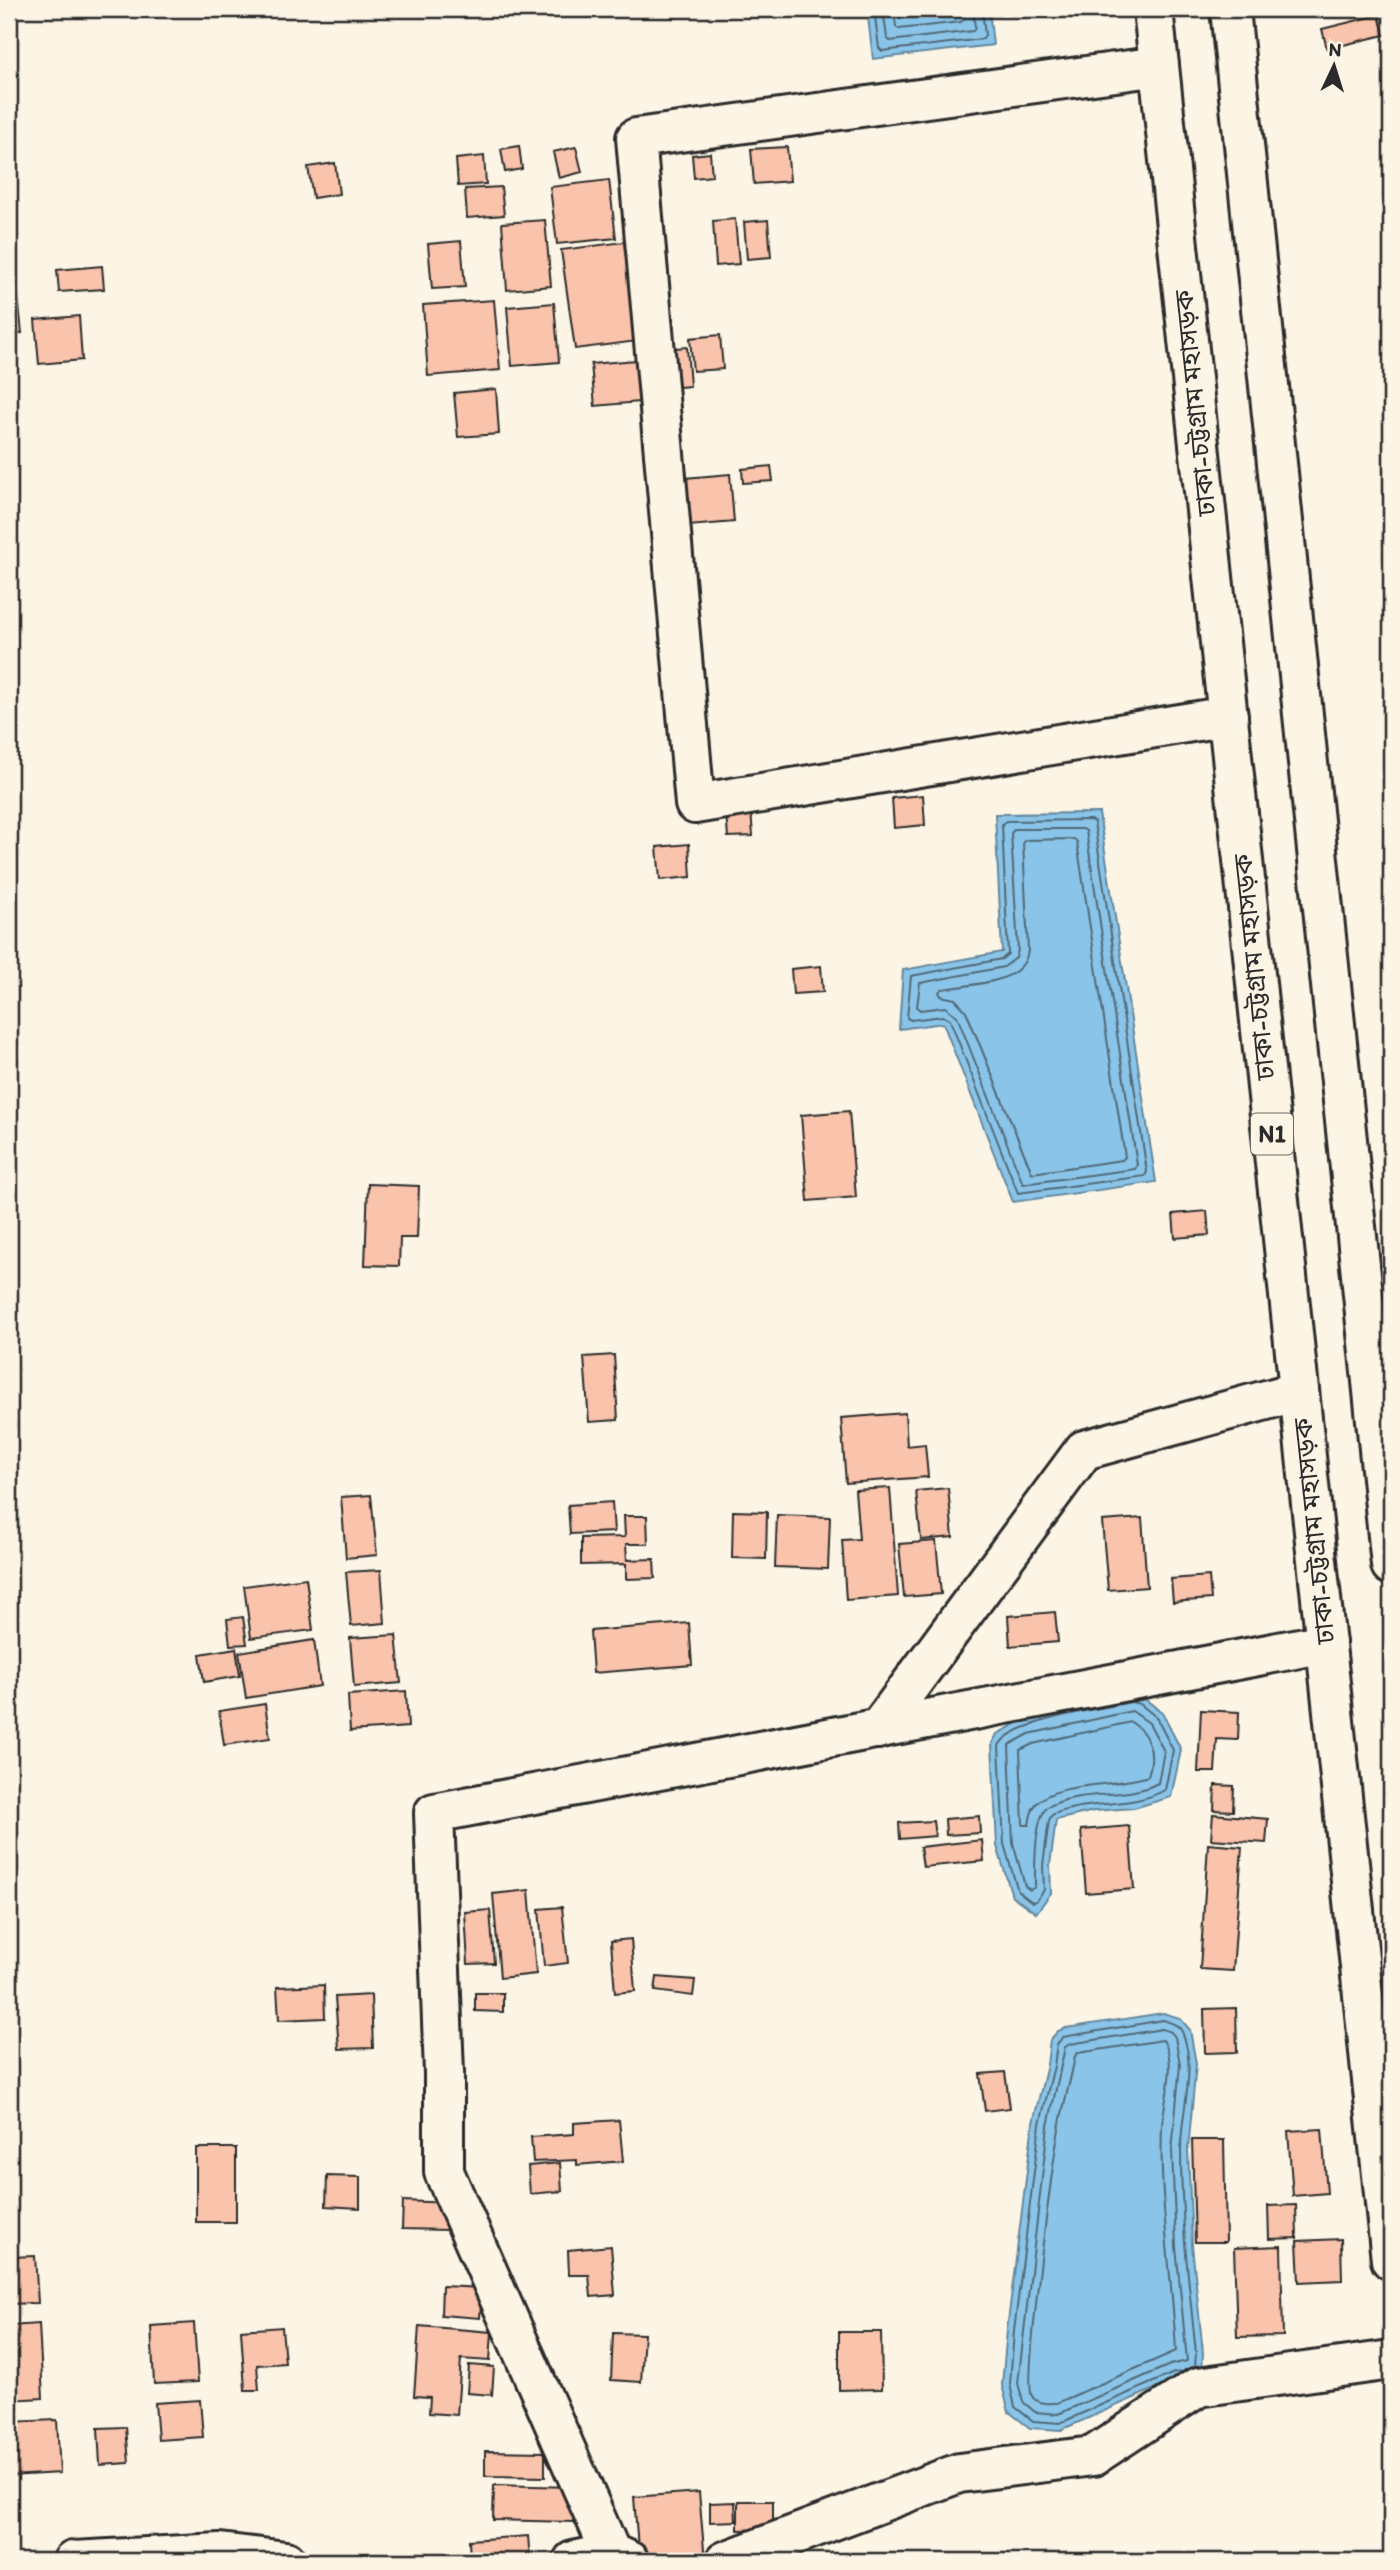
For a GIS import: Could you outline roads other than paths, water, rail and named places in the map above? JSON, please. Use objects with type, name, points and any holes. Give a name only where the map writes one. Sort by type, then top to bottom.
[{"type":"main road","name":"ঢাকা-চট্টগ্রাম মহাসড়ক","points":[[1153,9],[1391,2260]]},
{"type":"main road","points":[[1230,9],[1391,1565]]},
{"type":"main road","points":[[1159,66],[636,138],[695,804],[1228,716]]},
{"type":"main road","points":[[878,1729],[1084,1450],[1299,1391]]},
{"type":"main road","points":[[573,2561],[620,2557],[444,2172],[444,2073],[434,1814],[1326,1643]]},
{"type":"main road","points":[[725,2561],[960,2473],[1093,2456],[1198,2387],[1391,2360]]},
{"type":"main road","points":[[73,2561],[220,2553],[286,2561]]},
{"type":"water","points":[[867,9],[989,9],[993,45],[873,59]]},
{"type":"water","points":[[1099,813],[1156,1182],[1013,1202],[943,1023],[899,1029],[903,970],[1002,952],[995,814]]},
{"type":"water","points":[[1131,1695],[1143,1698],[1162,1712],[1181,1750],[1171,1797],[1134,1808],[1094,1811],[1056,1820],[1050,1865],[1051,1893],[1036,1913],[1012,1896],[997,1846],[992,1744],[997,1734],[1025,1719]]},
{"type":"water","points":[[1163,2013],[1180,2018],[1190,2030],[1196,2064],[1188,2150],[1192,2245],[1203,2353],[1202,2372],[1177,2379],[1061,2430],[1030,2428],[1009,2412],[1002,2385],[1033,2123],[1050,2040],[1058,2031],[1066,2028]]}]
